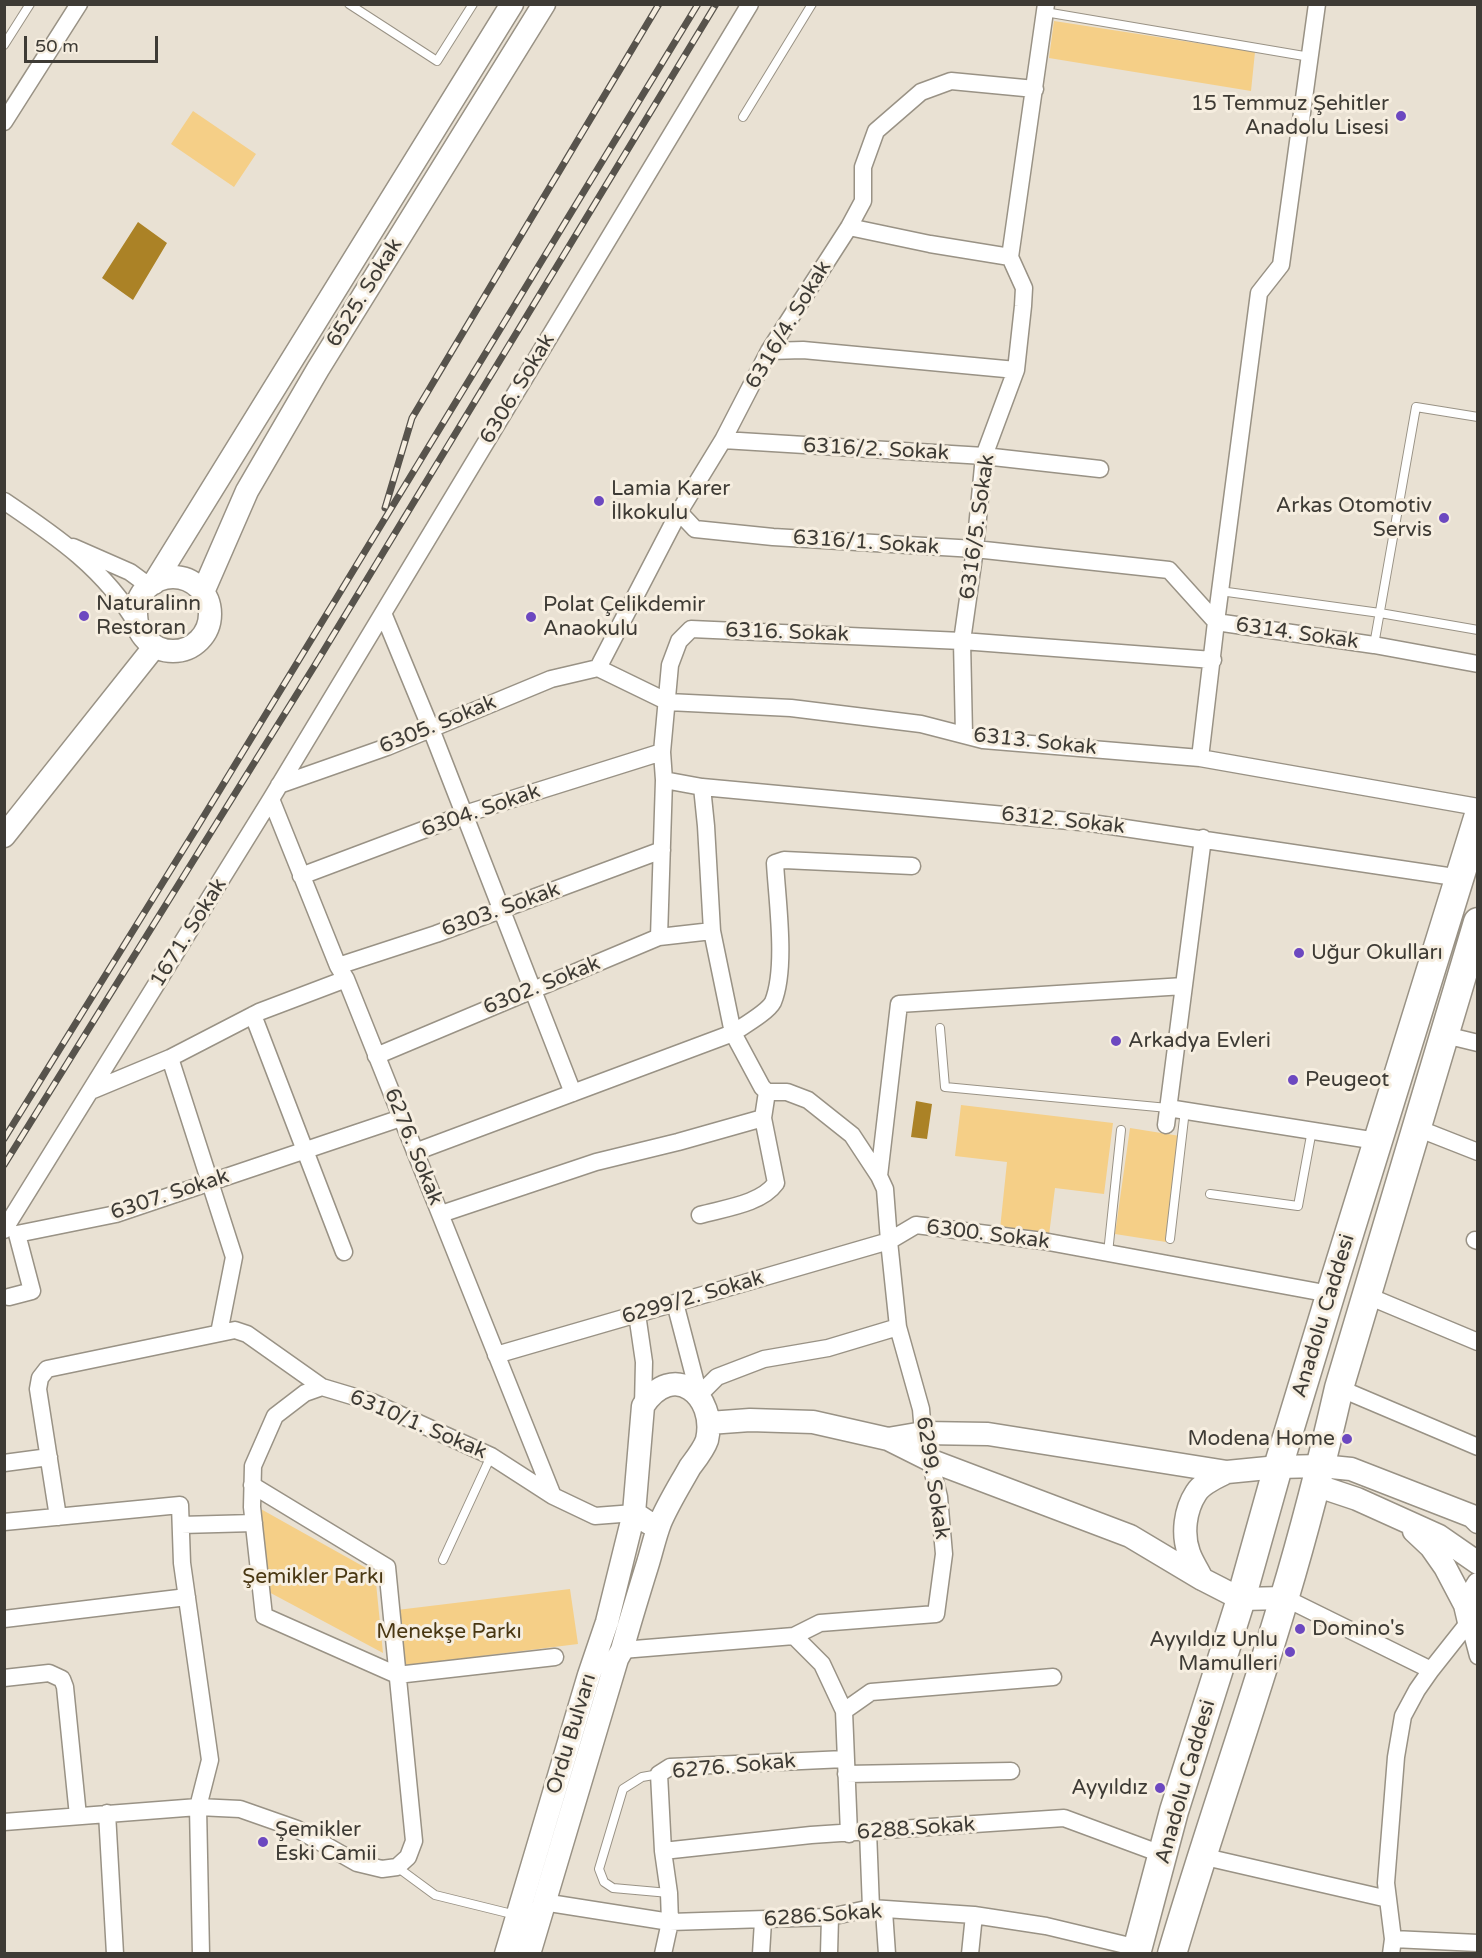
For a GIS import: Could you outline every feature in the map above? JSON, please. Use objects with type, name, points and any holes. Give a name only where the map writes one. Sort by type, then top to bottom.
[{"type":"highway","name":"Anadolu Caddesi","points":[[1137,1951],[1174,1811],[1241,1599],[1330,1294],[1478,818]]},
{"type":"highway","name":"Anadolu Caddesi","points":[[1172,1953],[1285,1598],[1339,1388],[1444,1035],[1466,975],[1478,922]]},
{"type":"main road","name":"6525. Sokak","points":[[151,584],[512,4]]},
{"type":"main road","name":"6525. Sokak","points":[[203,592],[258,471],[318,369],[544,4]]},
{"type":"main road","points":[[174,577],[185,580],[203,592],[209,615],[207,626],[202,636],[193,645],[183,650],[171,651],[155,646],[142,635],[137,625],[138,601],[141,594],[151,584],[174,577]]},
{"type":"main road","points":[[4,836],[155,646]]},
{"type":"main road","points":[[643,1406],[650,1395],[668,1385],[676,1384],[687,1387],[699,1395],[709,1422],[750,1420],[813,1422],[888,1439],[932,1461],[1130,1536],[1202,1579],[1241,1599],[1285,1598]]},
{"type":"main road","name":"Ordu Bulvarı","points":[[506,1953],[604,1631],[634,1513],[643,1406]]},
{"type":"main road","name":"Ordu Bulvarı","points":[[529,1953],[660,1523],[706,1442],[709,1422]]},
{"type":"main road","points":[[888,1439],[923,1433],[988,1434],[1227,1472],[1278,1467],[1318,1476],[1357,1499],[1439,1536],[1478,1563]]},
{"type":"main road","points":[[1318,1476],[1352,1469],[1476,1518]]},
{"type":"main road","points":[[1202,1579],[1189,1553],[1185,1536],[1186,1514],[1196,1492],[1208,1482],[1227,1472]]},
{"type":"main road","points":[[634,1513],[649,1523],[660,1523]]},
{"type":"main road","points":[[1400,1518],[1431,1547],[1445,1567],[1470,1613]]},
{"type":"main road","points":[[1470,1613],[1478,1584]]},
{"type":"street","points":[[4,122],[79,4]]},
{"type":"street","name":"6306. Sokak","points":[[370,634],[750,4]]},
{"type":"street","points":[[1216,622],[1258,293],[1281,265],[1317,4]]},
{"type":"street","points":[[849,227],[930,244],[1010,257],[1046,8]]},
{"type":"street","name":"6316/4. Sokak","points":[[598,668],[679,512],[723,440],[769,351],[849,227],[863,201],[863,167],[876,131],[921,92],[951,81],[1035,89]]},
{"type":"street","name":"6316/5. Sokak","points":[[964,735],[962,641],[975,549],[984,456],[1016,370],[1023,306],[1024,288],[1010,257]]},
{"type":"street","points":[[769,351],[804,350],[1016,370]]},
{"type":"street","name":"6316/2. Sokak","points":[[723,440],[984,456],[1100,469]]},
{"type":"street","points":[[4,501],[66,544],[114,590],[127,606],[137,625]]},
{"type":"street","name":"6316/1. Sokak","points":[[679,512],[695,529],[773,537],[975,549],[1169,570],[1216,622]]},
{"type":"street","points":[[66,544],[130,572],[151,584]]},
{"type":"street","points":[[383,613],[431,729],[573,1093]]},
{"type":"street","name":"6314. Sokak","points":[[1200,758],[1216,622],[1374,645],[1478,664]]},
{"type":"street","name":"6316. Sokak","points":[[668,702],[670,665],[679,641],[691,629],[962,641]]},
{"type":"street","name":"1671. Sokak","points":[[4,1230],[93,1089],[370,634]]},
{"type":"street","points":[[962,641],[1213,660]]},
{"type":"street","name":"6313. Sokak","points":[[598,668],[668,702],[791,708],[921,724],[982,740],[1200,758],[1478,807]]},
{"type":"street","name":"6305. Sokak","points":[[275,792],[551,679],[598,668]]},
{"type":"street","points":[[659,937],[664,780],[662,752],[668,702]]},
{"type":"street","name":"6304. Sokak","points":[[301,876],[465,815],[662,752]]},
{"type":"street","name":"6312. Sokak","points":[[664,780],[702,787],[1091,823],[1461,878]]},
{"type":"street","points":[[702,787],[712,931],[733,1033],[762,1088],[767,1092],[787,1092],[808,1100],[852,1135],[885,1189],[889,1241]]},
{"type":"street","name":"6276. Sokak","points":[[275,792],[301,876],[441,1214],[553,1496]]},
{"type":"street","points":[[1166,1125],[1177,1109],[1184,986],[1203,838]]},
{"type":"street","name":"6303. Sokak","points":[[93,1089],[170,1058],[342,972],[662,850]]},
{"type":"street","points":[[415,1152],[733,1033],[772,1003],[781,964],[775,863],[784,860],[912,866]]},
{"type":"street","name":"6302. Sokak","points":[[376,1056],[659,937],[712,931]]},
{"type":"street","points":[[879,1176],[899,1004],[1184,986]]},
{"type":"street","points":[[253,1015],[344,1252]]},
{"type":"street","points":[[1444,1035],[1478,1043]]},
{"type":"street","points":[[170,1058],[234,1257],[219,1333]]},
{"type":"street","points":[[700,1215],[745,1202],[769,1192],[776,1183],[763,1118],[767,1092]]},
{"type":"street","points":[[1177,1109],[1377,1141]]},
{"type":"street","name":"6307. Sokak","points":[[9,1297],[32,1291],[17,1234],[116,1214],[401,1118]]},
{"type":"street","points":[[441,1214],[596,1162],[763,1118]]},
{"type":"street","points":[[1417,1128],[1477,1151]]},
{"type":"street","name":"6300. Sokak","points":[[889,1241],[916,1225],[1043,1241],[1330,1294]]},
{"type":"street","name":"6299/2. Sokak","points":[[496,1356],[889,1241]]},
{"type":"street","name":"6299. Sokak","points":[[622,1650],[794,1635],[820,1623],[936,1614],[944,1554],[939,1497],[932,1461],[923,1433],[921,1409],[898,1327],[889,1241]]},
{"type":"street","points":[[1368,1296],[1478,1342]]},
{"type":"street","points":[[675,1303],[699,1395]]},
{"type":"street","name":"Ordu Bulvarı","points":[[637,1314],[644,1362],[643,1406]]},
{"type":"street","points":[[699,1395],[717,1377],[764,1359],[828,1348],[898,1327]]},
{"type":"street","points":[[58,1517],[38,1389],[40,1378],[47,1369],[235,1330],[247,1335],[322,1387]]},
{"type":"street","name":"6310/1. Sokak","points":[[397,1676],[264,1616],[254,1523],[253,1466],[275,1416],[305,1393],[322,1387],[372,1402],[491,1456],[553,1496],[595,1516],[634,1513]]},
{"type":"street","points":[[1339,1388],[1478,1447]]},
{"type":"street","points":[[4,1463],[49,1457]]},
{"type":"street","points":[[4,1822],[198,1807],[240,1809],[297,1828],[357,1863],[382,1869],[397,1867],[408,1857],[414,1841],[387,1567],[252,1485]]},
{"type":"street","points":[[4,1522],[180,1505],[182,1563],[210,1760],[198,1807],[201,1953]]},
{"type":"street","points":[[181,1525],[254,1523]]},
{"type":"street","points":[[4,1619],[187,1597]]},
{"type":"street","points":[[1285,1598],[1431,1670]]},
{"type":"street","points":[[1470,1613],[1478,1656]]},
{"type":"street","points":[[1470,1613],[1417,1690],[1403,1716],[1396,1757],[1386,1883],[1392,1946],[1478,1943]]},
{"type":"street","points":[[794,1635],[822,1664],[844,1711],[849,1834]]},
{"type":"street","points":[[397,1676],[555,1657]]},
{"type":"street","points":[[4,1678],[49,1673],[62,1679],[65,1687],[78,1816]]},
{"type":"street","points":[[844,1711],[872,1692],[1053,1677]]},
{"type":"street","name":"6276. Sokak","points":[[663,1953],[670,1922],[659,1774],[670,1767],[846,1767],[1011,1771]]},
{"type":"street","points":[[107,1813],[115,1953]]},
{"type":"street","name":"6288.Sokak","points":[[663,1851],[811,1835],[1064,1818],[1164,1855]]},
{"type":"street","points":[[868,1831],[877,1909],[887,1953]]},
{"type":"street","points":[[1201,1856],[1388,1899]]},
{"type":"street","name":"6286.Sokak","points":[[543,1902],[670,1922],[763,1921],[830,1917],[877,1909],[974,1915],[1046,1926],[1137,1951]]},
{"type":"street","points":[[970,1953],[974,1915]]},
{"type":"street","points":[[829,1953],[830,1917]]},
{"type":"street","points":[[761,1953],[763,1921]]},
{"type":"lane","points":[[4,45],[30,4]]},
{"type":"lane","points":[[352,5],[437,61],[474,4]]},
{"type":"lane","points":[[743,117],[812,4]]},
{"type":"lane","points":[[1046,8],[1310,57]]},
{"type":"lane","points":[[1374,645],[1416,407],[1478,417]]},
{"type":"lane","points":[[1220,591],[1380,613],[1478,630]]},
{"type":"lane","points":[[940,1028],[945,1086],[1177,1109],[1170,1239]]},
{"type":"lane","points":[[1108,1253],[1121,1130]]},
{"type":"lane","points":[[1210,1194],[1298,1206],[1312,1131]]},
{"type":"lane","points":[[443,1560],[491,1456]]},
{"type":"lane","points":[[659,1774],[642,1777],[623,1789],[599,1869],[604,1882],[613,1888],[669,1893]]},
{"type":"lane","points":[[397,1867],[435,1895],[517,1915]]},
{"type":"green space","points":[[1054,21],[1255,52],[1251,91],[1049,58]]},
{"type":"green space","points":[[193,111],[256,154],[234,187],[171,144]]},
{"type":"green space","points":[[961,1105],[1113,1123],[1104,1194],[1055,1188],[1049,1235],[1000,1229],[1007,1162],[955,1156]]},
{"type":"green space","points":[[1130,1128],[1180,1136],[1166,1242],[1115,1234]]},
{"type":"green space","name":"Şemikler Parkı","points":[[259,1508],[375,1573],[383,1653],[265,1590]]},
{"type":"green space","name":"Menekşe Parkı","points":[[570,1589],[578,1644],[401,1666],[397,1610]]},
{"type":"shaded area","points":[[138,222],[167,243],[133,300],[102,278]]},
{"type":"shaded area","points":[[916,1101],[932,1104],[927,1139],[911,1137]]},
{"type":"railway","points":[[385,508],[412,418],[659,4]]},
{"type":"railway","points":[[4,1139],[196,829],[698,4]]},
{"type":"railway","points":[[4,1165],[315,665],[716,4]]},
{"type":"place","name":"15 Temmuz Şehitler Anadolu Lisesi","points":[[1401,116]]},
{"type":"place","name":"Lamia Karer İlkokulu","points":[[599,501]]},
{"type":"place","name":"Arkas Otomotiv Servis","points":[[1444,518]]},
{"type":"place","name":"Naturalinn Restoran","points":[[84,616]]},
{"type":"place","name":"Polat Çelikdemir Anaokulu","points":[[531,617]]},
{"type":"place","name":"Uğur Okulları","points":[[1299,953]]},
{"type":"place","name":"Arkadya Evleri","points":[[1116,1041]]},
{"type":"place","name":"Peugeot","points":[[1293,1080]]},
{"type":"place","name":"Modena Home","points":[[1347,1439]]},
{"type":"place","name":"Domino's","points":[[1300,1629]]},
{"type":"place","name":"Ayyıldız Unlu Mamulleri","points":[[1290,1652]]},
{"type":"place","name":"Ayyıldız","points":[[1160,1788]]},
{"type":"place","name":"Şemikler Eski Camii","points":[[263,1842]]}]
